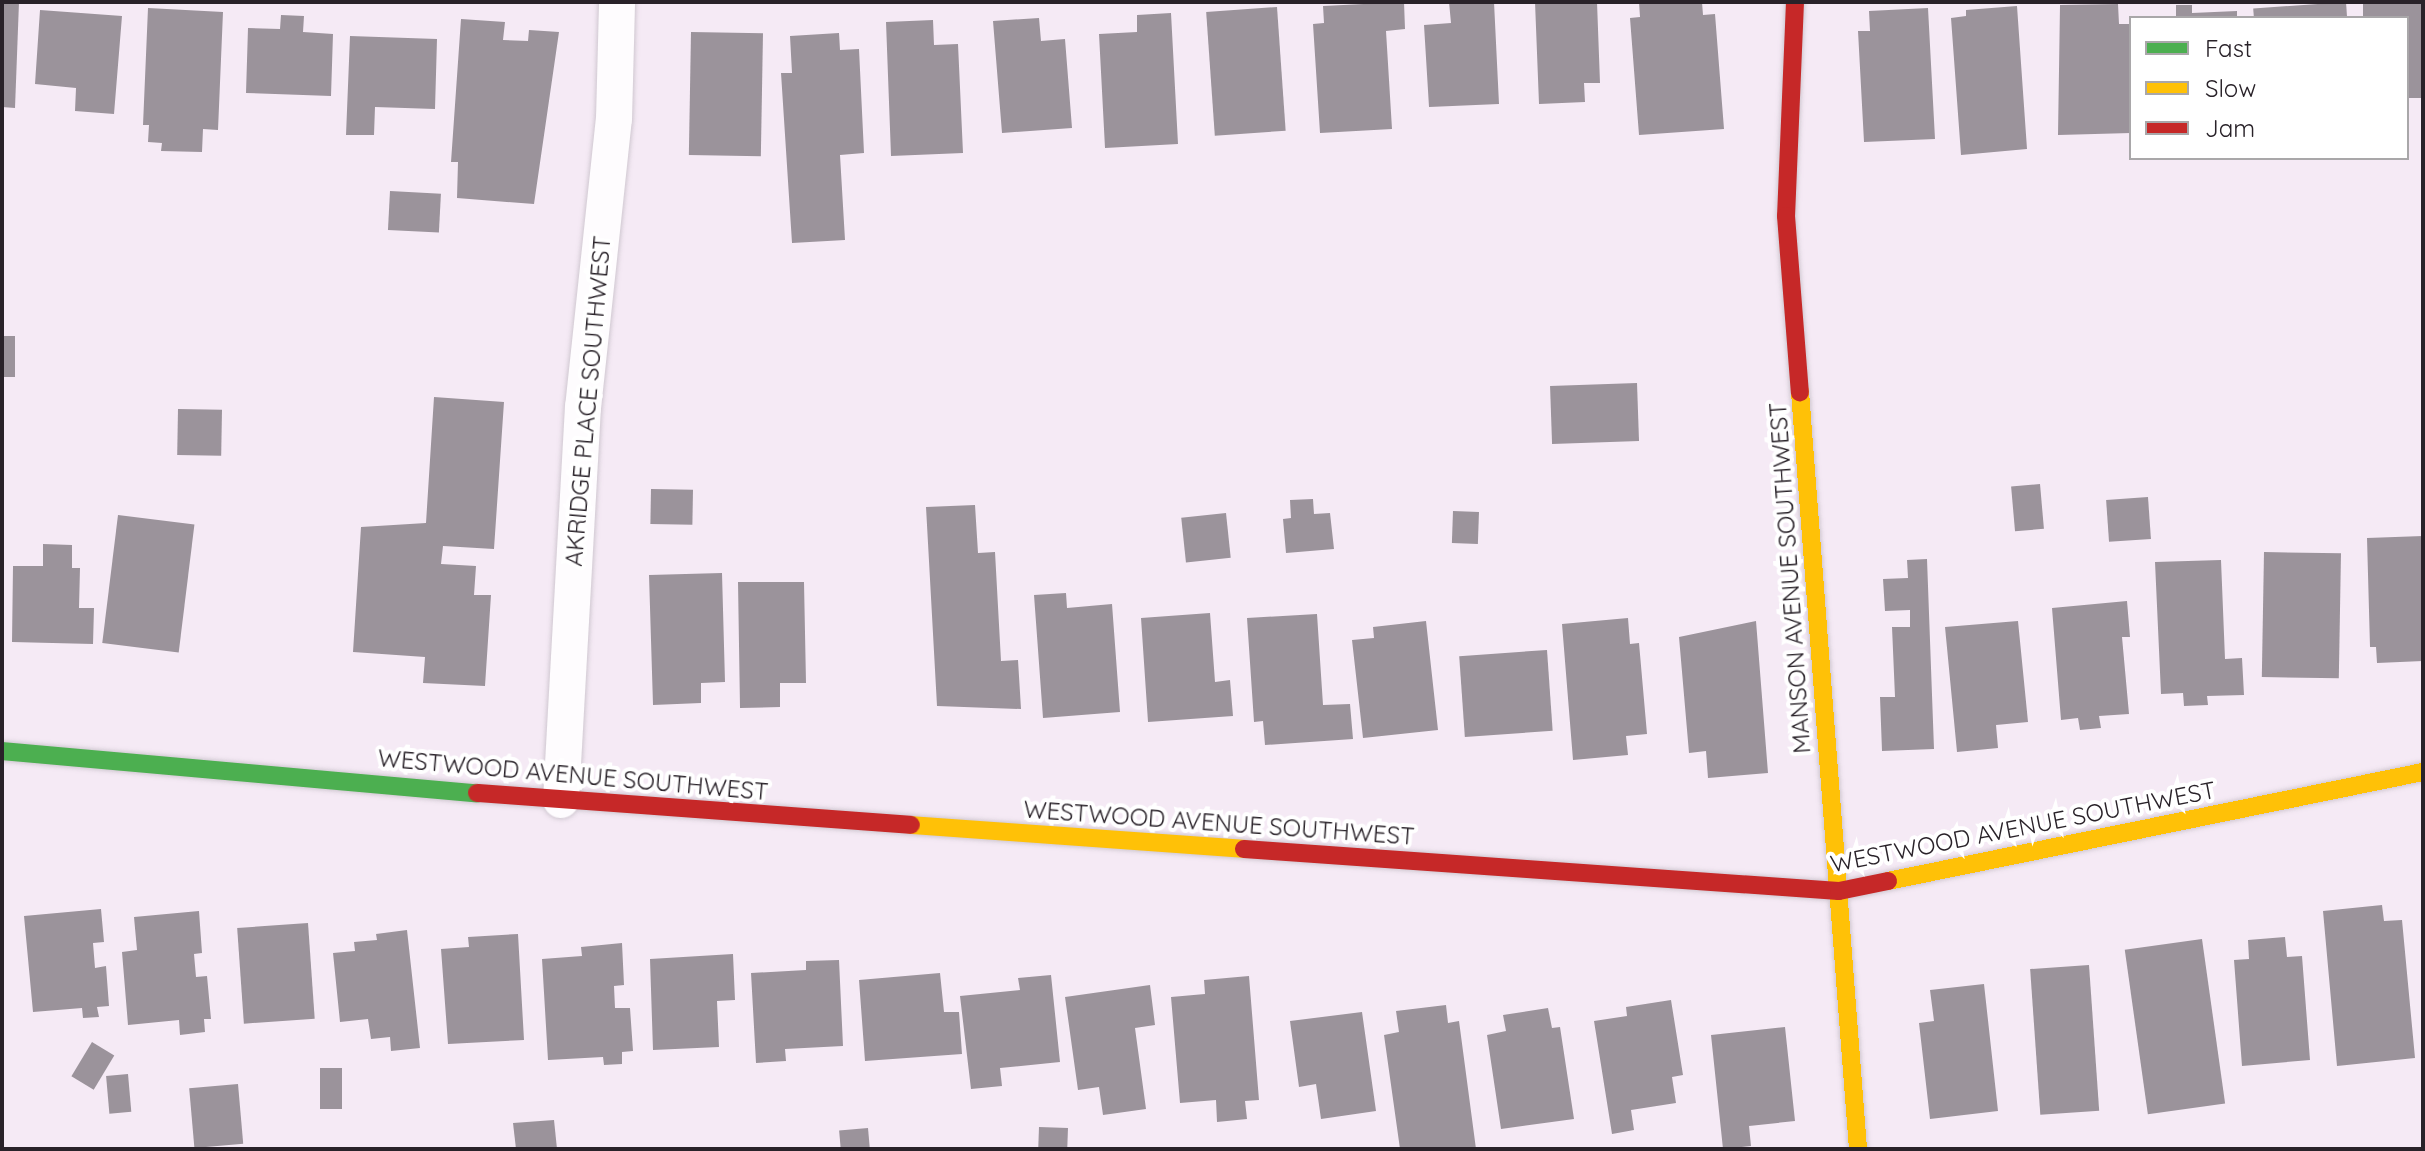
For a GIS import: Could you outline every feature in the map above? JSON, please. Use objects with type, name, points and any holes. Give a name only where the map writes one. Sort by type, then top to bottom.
[{"type":"street","name":"AKRIDGE PLACE SOUTHWEST","points":[[561,800],[583,408],[614,119],[617,2]]},
{"type":"street","name":"MANSON AVENUE SOUTHWEST","points":[[1795,2],[1786,216],[1858,1149]]},
{"type":"street","name":"WESTWOOD AVENUE SOUTHWEST","points":[[2,751],[561,800],[1839,891],[2423,772]]},
{"type":"building","points":[[2,2],[19,2],[15,108],[2,107]]},
{"type":"building","points":[[1404,2],[1405,29],[1386,31],[1392,129],[1320,133],[1313,24],[1324,23],[1323,6]]},
{"type":"building","points":[[1449,2],[1494,2],[1499,104],[1429,107],[1424,25],[1451,23]]},
{"type":"building","points":[[1535,2],[1597,2],[1600,83],[1584,83],[1585,102],[1539,104]]},
{"type":"building","points":[[1639,2],[1702,2],[1703,15],[1715,14],[1724,129],[1639,135],[1630,18],[1640,17]]},
{"type":"building","points":[[2346,2],[2347,16],[2254,16],[2253,8]]},
{"type":"building","points":[[2363,2],[2423,2],[2423,98],[2409,98],[2409,16],[2363,16]]},
{"type":"building","points":[[2118,4],[2119,24],[2129,24],[2129,133],[2058,135],[2060,5]]},
{"type":"building","points":[[2176,5],[2192,5],[2192,13],[2237,11],[2237,16],[2176,16]]},
{"type":"building","points":[[2017,6],[2027,149],[1961,155],[1951,18],[1966,16],[1966,10]]},
{"type":"building","points":[[1277,7],[1286,131],[1215,136],[1206,12]]},
{"type":"building","points":[[148,8],[223,12],[218,130],[203,129],[202,152],[161,151],[162,143],[148,142],[149,125],[143,125]]},
{"type":"building","points":[[1928,8],[1935,139],[1864,142],[1858,31],[1870,31],[1869,11]]},
{"type":"building","points":[[40,10],[122,16],[114,114],[75,111],[76,88],[35,84]]},
{"type":"building","points":[[1171,13],[1178,144],[1105,148],[1099,34],[1137,32],[1137,15]]},
{"type":"building","points":[[281,15],[304,16],[303,32],[333,34],[331,96],[246,93],[248,28],[280,29]]},
{"type":"building","points":[[1039,18],[1041,41],[1065,39],[1072,128],[1002,133],[993,21]]},
{"type":"building","points":[[461,19],[505,22],[503,40],[528,41],[529,30],[559,32],[534,204],[457,198],[458,162],[451,162]]},
{"type":"building","points":[[933,20],[934,45],[958,44],[963,153],[891,156],[886,22]]},
{"type":"building","points":[[691,32],[763,33],[761,156],[689,155]]},
{"type":"building","points":[[839,33],[840,50],[859,49],[864,153],[840,155],[845,240],[792,243],[781,73],[792,73],[790,36]]},
{"type":"building","points":[[350,36],[437,39],[435,109],[375,107],[374,135],[346,135]]},
{"type":"building","points":[[390,191],[441,194],[439,233],[388,230]]},
{"type":"building","points":[[2,336],[15,336],[15,377],[2,377]]},
{"type":"building","points":[[1637,383],[1639,441],[1552,444],[1550,386]]},
{"type":"building","points":[[434,397],[504,402],[494,549],[443,546],[441,564],[476,566],[474,595],[491,595],[485,686],[423,683],[425,657],[353,652],[361,527],[426,523]]},
{"type":"building","points":[[178,409],[222,410],[221,456],[177,455]]},
{"type":"building","points":[[2040,484],[2044,529],[2015,531],[2011,487]]},
{"type":"building","points":[[651,489],[693,490],[692,525],[650,524]]},
{"type":"building","points":[[2148,497],[2151,539],[2109,542],[2106,500]]},
{"type":"building","points":[[1313,499],[1314,514],[1330,513],[1334,549],[1286,553],[1283,519],[1291,518],[1290,500]]},
{"type":"building","points":[[975,505],[978,553],[995,552],[1001,661],[1018,660],[1021,709],[937,706],[926,507]]},
{"type":"building","points":[[1453,511],[1479,512],[1478,544],[1452,543]]},
{"type":"building","points":[[1226,513],[1231,558],[1186,562],[1181,518]]},
{"type":"building","points":[[118,515],[194,524],[179,652],[102,643]]},
{"type":"building","points":[[2423,536],[2423,661],[2377,663],[2376,647],[2370,647],[2367,538]]},
{"type":"building","points":[[43,544],[72,545],[72,568],[80,568],[79,608],[94,608],[93,644],[12,642],[13,566],[43,566]]},
{"type":"building","points":[[2264,552],[2341,553],[2339,678],[2262,677]]},
{"type":"building","points":[[1927,559],[1934,749],[1882,751],[1880,697],[1895,697],[1892,627],[1910,627],[1910,610],[1885,611],[1883,579],[1908,578],[1907,560]]},
{"type":"building","points":[[2221,560],[2225,659],[2242,658],[2244,695],[2207,696],[2208,705],[2184,706],[2183,693],[2161,694],[2155,562]]},
{"type":"building","points":[[722,573],[725,682],[701,683],[701,703],[653,705],[649,575]]},
{"type":"building","points":[[738,582],[804,582],[806,683],[780,683],[780,707],[740,708]]},
{"type":"building","points":[[1066,593],[1067,608],[1112,604],[1120,712],[1043,718],[1034,595]]},
{"type":"building","points":[[2127,601],[2130,637],[2122,637],[2129,714],[2099,716],[2101,728],[2080,730],[2078,718],[2061,720],[2052,608]]},
{"type":"building","points":[[1210,613],[1215,682],[1230,680],[1233,716],[1148,722],[1141,618]]},
{"type":"building","points":[[1317,614],[1323,705],[1350,704],[1353,739],[1265,745],[1263,721],[1254,722],[1247,618]]},
{"type":"building","points":[[1628,618],[1630,644],[1639,643],[1647,734],[1626,736],[1628,755],[1573,760],[1562,624]]},
{"type":"building","points":[[1426,621],[1438,730],[1363,738],[1352,640],[1374,638],[1373,627]]},
{"type":"building","points":[[1756,621],[1768,773],[1708,778],[1706,751],[1689,753],[1679,637]]},
{"type":"building","points":[[2018,621],[2028,722],[1996,725],[1998,748],[1957,752],[1945,627]]},
{"type":"building","points":[[1547,650],[1553,731],[1465,737],[1459,656]]},
{"type":"building","points":[[2382,905],[2384,921],[2402,920],[2415,1058],[2337,1066],[2323,911]]},
{"type":"building","points":[[101,909],[104,942],[93,943],[95,968],[106,966],[109,1006],[97,1007],[99,1017],[83,1018],[82,1008],[33,1012],[24,916]]},
{"type":"building","points":[[199,911],[202,953],[194,954],[196,977],[207,976],[211,1019],[204,1019],[205,1032],[180,1035],[179,1020],[128,1025],[122,952],[137,950],[134,917]]},
{"type":"building","points":[[308,923],[315,1019],[244,1024],[237,928]]},
{"type":"building","points":[[407,930],[420,1048],[391,1051],[390,1037],[371,1039],[368,1019],[340,1022],[333,953],[355,951],[354,942],[377,940],[376,934]]},
{"type":"building","points":[[518,934],[524,1040],[448,1044],[441,949],[469,947],[468,937]]},
{"type":"building","points":[[2285,937],[2287,957],[2302,956],[2310,1060],[2242,1066],[2234,960],[2249,959],[2248,940]]},
{"type":"building","points":[[2202,939],[2225,1103],[2148,1114],[2125,950]]},
{"type":"building","points":[[622,943],[624,985],[614,986],[615,1008],[630,1008],[633,1051],[622,1052],[622,1064],[604,1065],[603,1057],[548,1060],[542,959],[582,956],[581,947]]},
{"type":"building","points":[[733,954],[735,1000],[717,1001],[719,1047],[653,1050],[650,959]]},
{"type":"building","points":[[839,960],[843,1046],[785,1049],[786,1061],[756,1063],[751,973],[806,970],[806,961]]},
{"type":"building","points":[[2089,965],[2099,1111],[2040,1115],[2030,969]]},
{"type":"building","points":[[940,973],[944,1012],[959,1012],[962,1054],[865,1061],[859,980]]},
{"type":"building","points":[[1051,975],[1060,1062],[1000,1068],[1002,1086],[971,1089],[960,996],[1020,990],[1018,978]]},
{"type":"building","points":[[1249,976],[1259,1100],[1245,1101],[1247,1119],[1217,1122],[1216,1100],[1180,1103],[1171,997],[1205,994],[1204,980]]},
{"type":"building","points":[[1984,984],[1998,1111],[1930,1119],[1919,1023],[1934,1021],[1930,990]]},
{"type":"building","points":[[1150,985],[1155,1025],[1135,1028],[1146,1109],[1103,1115],[1099,1087],[1078,1090],[1065,997]]},
{"type":"building","points":[[1671,1000],[1683,1075],[1672,1077],[1676,1103],[1631,1110],[1634,1130],[1612,1134],[1594,1021],[1627,1016],[1626,1007]]},
{"type":"building","points":[[1446,1005],[1448,1023],[1459,1021],[1476,1149],[1400,1149],[1384,1035],[1399,1032],[1396,1011]]},
{"type":"building","points":[[1548,1008],[1552,1028],[1560,1027],[1574,1119],[1501,1129],[1487,1035],[1506,1031],[1503,1015]]},
{"type":"building","points":[[1362,1012],[1376,1111],[1321,1119],[1316,1084],[1299,1087],[1290,1021]]},
{"type":"building","points":[[1785,1027],[1795,1121],[1749,1126],[1751,1146],[1723,1149],[1711,1035]]},
{"type":"building","points":[[92,1042],[114,1055],[94,1090],[71,1076]]},
{"type":"building","points":[[320,1068],[342,1068],[342,1109],[320,1109]]},
{"type":"building","points":[[128,1074],[131,1112],[109,1114],[106,1076]]},
{"type":"building","points":[[238,1084],[243,1144],[194,1148],[189,1088]]},
{"type":"building","points":[[554,1120],[557,1149],[516,1149],[513,1123]]},
{"type":"building","points":[[1039,1127],[1068,1128],[1067,1149],[1038,1149]]},
{"type":"building","points":[[868,1128],[870,1149],[841,1149],[839,1131]]},
{"type":"traffic: fast","points":[[2,751],[477,793]]},
{"type":"traffic: slow","points":[[1800,392],[1858,1149]]},
{"type":"traffic: slow","points":[[1888,881],[2423,772]]},
{"type":"traffic: slow","points":[[911,825],[1244,849]]},
{"type":"traffic: jam","points":[[1795,2],[1786,216],[1800,392]]},
{"type":"traffic: jam","points":[[477,793],[911,825]]},
{"type":"traffic: jam","points":[[1244,849],[1839,891],[1888,881]]}]
